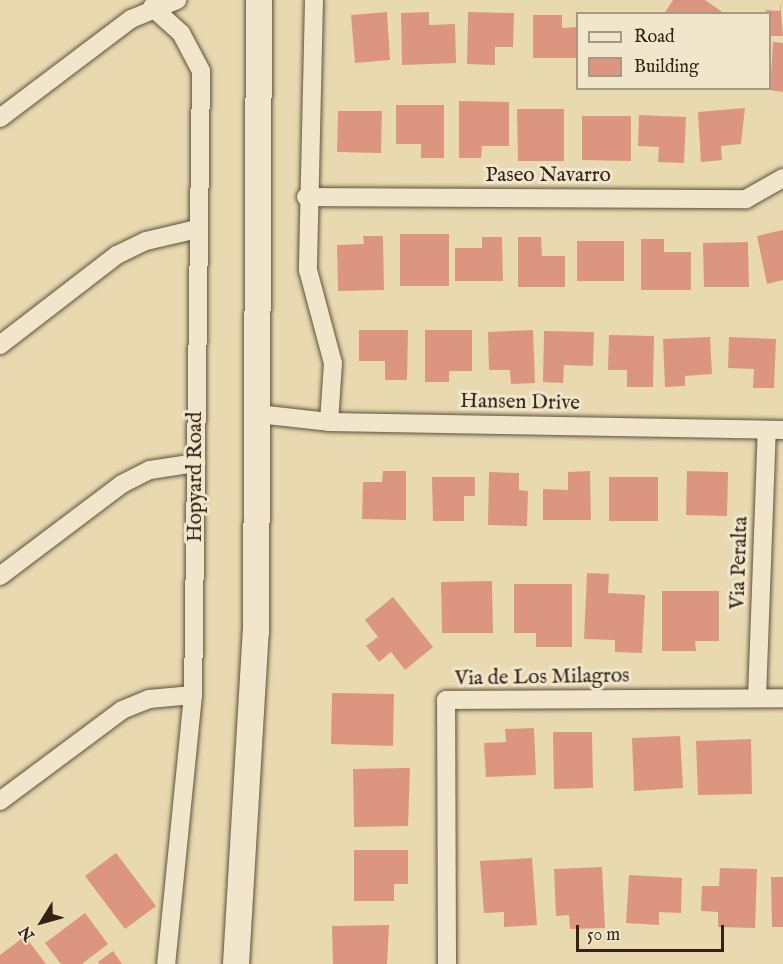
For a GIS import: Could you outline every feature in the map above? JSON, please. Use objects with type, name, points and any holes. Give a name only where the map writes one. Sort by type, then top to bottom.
[{"type":"main road","points":[[236,964],[256,632],[259,0]]},
{"type":"street","points":[[0,117],[152,7],[177,0]]},
{"type":"street","points":[[314,0],[306,197],[308,270],[333,363],[329,422]]},
{"type":"street","name":"Hopyard Road","points":[[152,7],[181,33],[201,71],[197,229],[193,695],[166,964]]},
{"type":"street","name":"Paseo Navarro","points":[[306,197],[746,199],[783,178]]},
{"type":"street","points":[[0,345],[117,255],[146,241],[197,229]]},
{"type":"street","name":"Hansen Drive","points":[[258,414],[329,422],[775,430]]},
{"type":"street","name":"Via Peralta","points":[[757,698],[775,430]]},
{"type":"street","points":[[0,576],[122,484],[150,470],[196,463]]},
{"type":"street","points":[[0,801],[122,710],[149,699],[193,695]]},
{"type":"street","points":[[757,698],[783,698]]},
{"type":"street","name":"Via de Los Milagros","points":[[447,964],[446,700],[757,698]]},
{"type":"building","points":[[673,0],[705,0],[722,12],[665,12]]},
{"type":"building","points":[[780,0],[783,36],[771,36],[771,12],[764,10],[780,11]]},
{"type":"building","points":[[387,12],[390,60],[355,63],[351,15]]},
{"type":"building","points":[[429,12],[429,25],[455,24],[456,63],[402,65],[401,13]]},
{"type":"building","points":[[468,12],[514,13],[513,47],[495,47],[495,65],[467,64]]},
{"type":"building","points":[[533,15],[562,15],[562,28],[576,27],[576,58],[533,58]]},
{"type":"building","points":[[773,42],[783,43],[783,92],[770,90]]},
{"type":"building","points":[[459,101],[509,102],[509,146],[482,146],[481,158],[459,158]]},
{"type":"building","points":[[396,105],[444,105],[444,158],[421,158],[421,144],[396,144]]},
{"type":"building","points":[[745,108],[741,144],[721,146],[722,160],[701,162],[698,112]]},
{"type":"building","points":[[517,109],[564,109],[564,161],[518,161]]},
{"type":"building","points":[[338,111],[382,111],[381,153],[337,152]]},
{"type":"building","points":[[639,115],[686,117],[684,163],[658,162],[659,147],[638,146]]},
{"type":"building","points":[[582,116],[631,116],[631,161],[582,160]]},
{"type":"building","points":[[783,230],[783,280],[767,284],[757,236]]},
{"type":"building","points":[[400,234],[449,234],[449,286],[400,286]]},
{"type":"building","points":[[363,236],[383,236],[384,290],[338,291],[337,245],[364,244]]},
{"type":"building","points":[[482,237],[502,237],[503,281],[455,281],[455,248],[482,248]]},
{"type":"building","points":[[518,237],[541,237],[542,256],[565,256],[565,287],[518,287]]},
{"type":"building","points":[[641,239],[664,239],[664,252],[691,252],[691,290],[641,290]]},
{"type":"building","points":[[577,241],[624,241],[624,281],[577,281]]},
{"type":"building","points":[[748,242],[749,287],[704,287],[703,243]]},
{"type":"building","points":[[359,330],[408,330],[407,380],[385,380],[385,361],[359,361]]},
{"type":"building","points":[[425,330],[472,330],[472,371],[449,371],[449,382],[425,382]]},
{"type":"building","points":[[533,330],[535,383],[511,384],[510,370],[489,370],[488,332]]},
{"type":"building","points":[[544,331],[594,332],[593,366],[564,365],[563,383],[543,382]]},
{"type":"building","points":[[609,335],[654,336],[653,387],[627,387],[627,370],[608,370]]},
{"type":"building","points":[[710,337],[712,374],[685,376],[685,386],[665,387],[663,339]]},
{"type":"building","points":[[729,337],[776,339],[774,388],[753,388],[754,369],[728,368]]},
{"type":"building","points":[[383,471],[406,471],[406,520],[362,519],[363,482],[382,482]]},
{"type":"building","points":[[590,471],[591,520],[543,520],[543,489],[568,490],[568,472]]},
{"type":"building","points":[[687,471],[728,472],[727,516],[686,515]]},
{"type":"building","points":[[489,472],[519,473],[519,490],[528,491],[527,526],[488,525]]},
{"type":"building","points":[[432,477],[475,477],[475,496],[464,496],[464,521],[433,521]]},
{"type":"building","points":[[609,477],[658,477],[658,521],[609,521]]},
{"type":"building","points":[[587,573],[609,574],[608,593],[645,595],[642,653],[615,652],[615,640],[584,639]]},
{"type":"building","points":[[492,581],[493,633],[442,633],[441,582]]},
{"type":"building","points":[[514,584],[572,584],[572,647],[536,647],[536,633],[514,633]]},
{"type":"building","points":[[662,591],[719,591],[719,641],[695,641],[696,651],[662,651]]},
{"type":"building","points":[[393,597],[433,647],[405,670],[391,652],[379,662],[366,646],[378,637],[365,620]]},
{"type":"building","points":[[332,693],[394,694],[393,746],[331,744]]},
{"type":"building","points":[[534,728],[536,775],[486,777],[484,743],[506,742],[505,729]]},
{"type":"building","points":[[553,732],[592,732],[593,788],[554,789]]},
{"type":"building","points":[[680,736],[683,788],[634,791],[632,738]]},
{"type":"building","points":[[751,739],[752,794],[698,795],[696,741]]},
{"type":"building","points":[[410,768],[408,826],[354,827],[353,769]]},
{"type":"building","points":[[354,850],[408,850],[408,884],[394,884],[394,901],[354,901]]},
{"type":"building","points":[[116,853],[156,906],[125,929],[85,876]]},
{"type":"building","points":[[532,858],[537,925],[504,927],[504,912],[484,913],[480,861]]},
{"type":"building","points":[[602,867],[605,928],[570,929],[569,915],[556,916],[554,869]]},
{"type":"building","points":[[720,868],[757,869],[755,928],[718,927],[718,912],[701,911],[702,886],[719,886]]},
{"type":"building","points":[[629,875],[682,878],[681,913],[659,912],[659,925],[626,923]]},
{"type":"building","points":[[771,877],[783,877],[783,927],[772,927]]},
{"type":"building","points":[[85,913],[108,944],[82,964],[61,964],[45,943]]},
{"type":"building","points":[[389,925],[387,964],[333,964],[332,926]]},
{"type":"building","points":[[25,936],[46,964],[0,964],[0,955]]},
{"type":"building","points":[[113,951],[122,964],[100,964],[98,962]]}]
